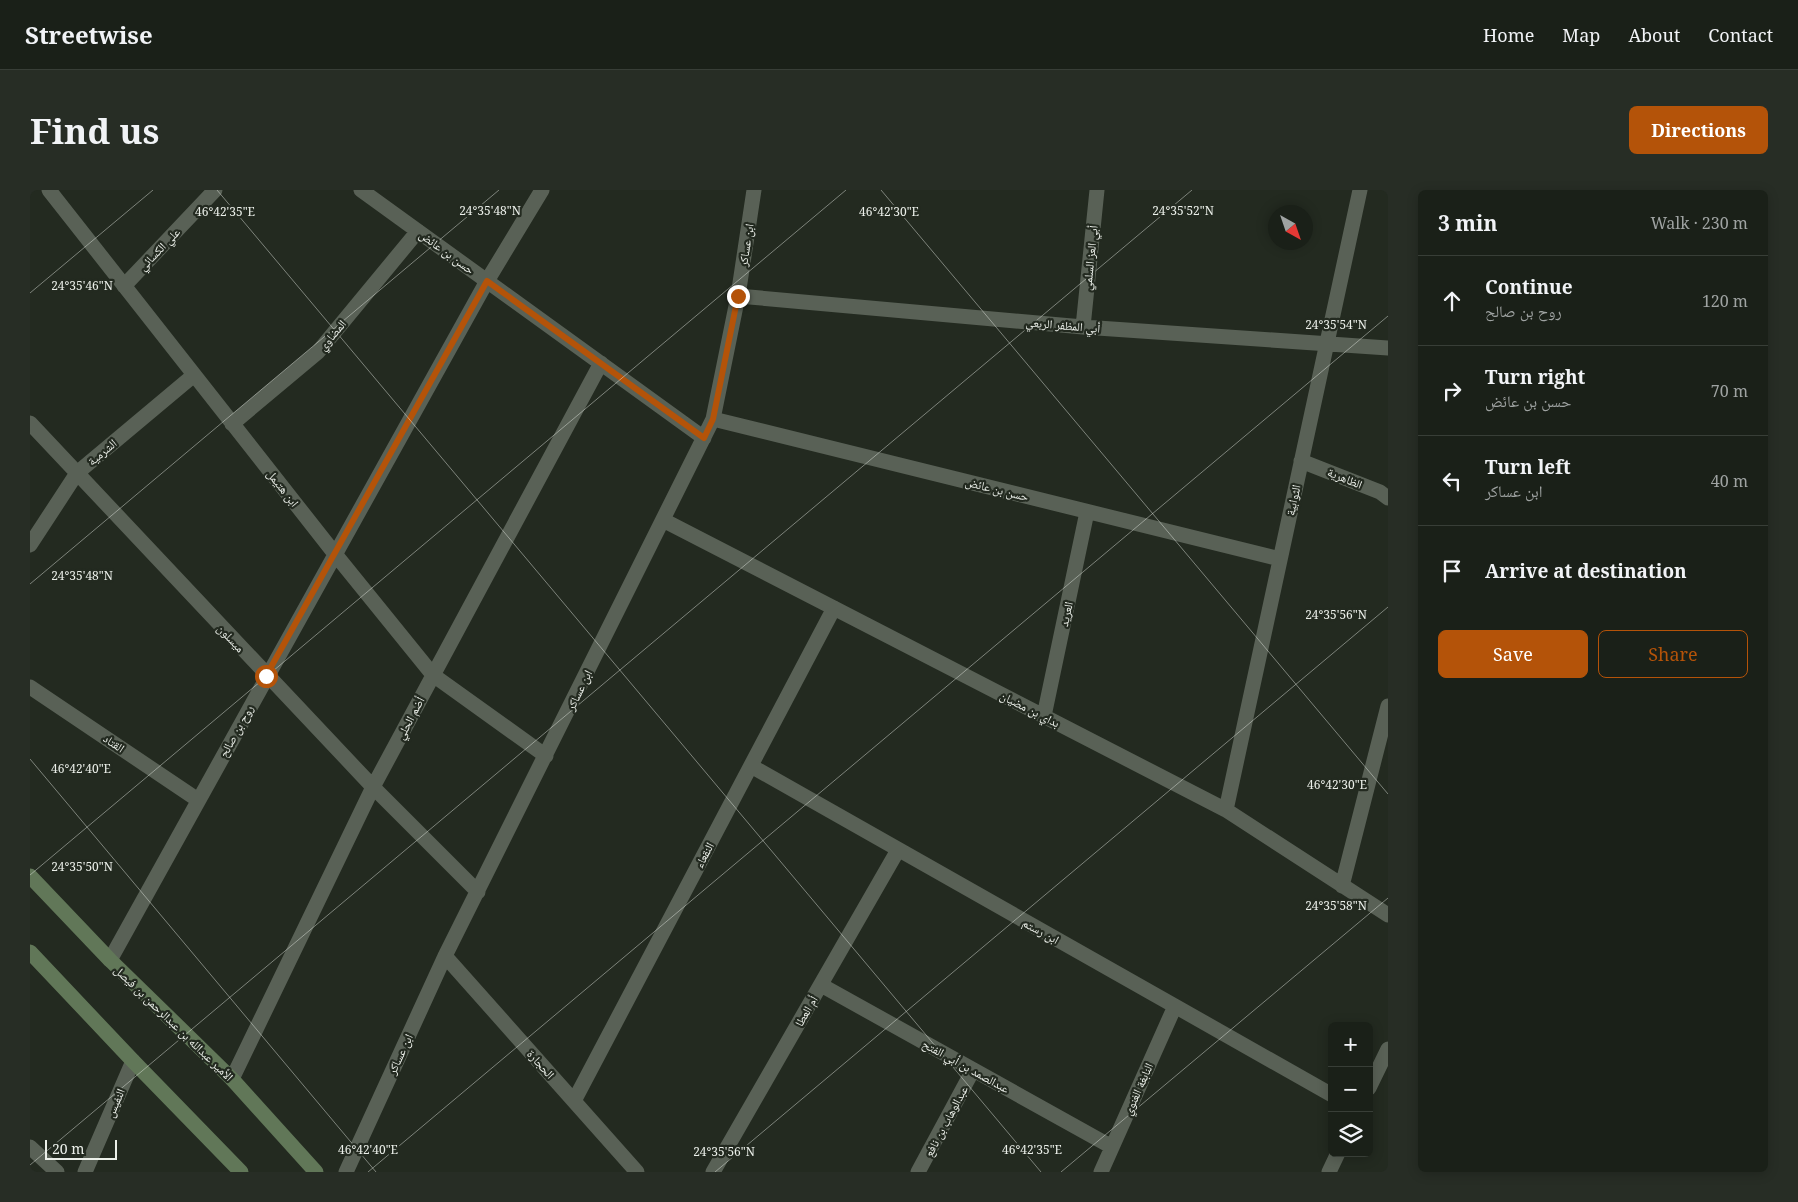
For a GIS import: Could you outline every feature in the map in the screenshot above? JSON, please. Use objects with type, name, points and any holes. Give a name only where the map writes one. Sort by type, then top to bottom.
[{"type":"main road","name":"الأمير عبدالله بن عبدالرحمن بن فيصل","points":[[30,876],[110,960],[232,1079],[316,1172]]},
{"type":"main road","points":[[30,952],[241,1172]]},
{"type":"street","name":"ابن هتيمل","points":[[49,190],[232,424],[433,675],[546,756]]},
{"type":"street","name":"علي الكسائي","points":[[124,286],[215,190]]},
{"type":"street","name":"حسن بن عائض","points":[[361,190],[704,438]]},
{"type":"street","name":"روح بن صالح","points":[[110,960],[487,281],[542,190]]},
{"type":"street","name":"ابن عساكر","points":[[346,1172],[446,956],[713,419],[738,296],[754,190]]},
{"type":"street","name":"أبي العز السلمي","points":[[1083,326],[1097,190]]},
{"type":"street","name":"الثوابية","points":[[1226,810],[1360,190]]},
{"type":"street","name":"المضاوي","points":[[232,424],[318,352],[418,231]]},
{"type":"street","name":"أبي المظفر الربعي","points":[[738,296],[1083,326],[1388,348]]},
{"type":"street","name":"أضم الحلي","points":[[232,1079],[372,787],[601,364]]},
{"type":"street","name":"الشرمية","points":[[30,545],[77,473],[194,375]]},
{"type":"street","name":"حسن بن عائض","points":[[713,419],[1280,559]]},
{"type":"street","name":"ميسلون","points":[[30,423],[372,787],[478,892]]},
{"type":"street","name":"الظاهرية","points":[[1301,461],[1380,492],[1388,498]]},
{"type":"street","name":"العريد","points":[[1044,716],[1087,512]]},
{"type":"street","name":"بداي بن مضيان","points":[[663,520],[1226,810],[1388,915]]},
{"type":"street","name":"النقعاء","points":[[574,1102],[834,608]]},
{"type":"street","name":"القتاد","points":[[30,686],[198,800]]},
{"type":"street","points":[[1342,886],[1388,706]]},
{"type":"street","name":"ابن رستم","points":[[751,766],[1328,1093]]},
{"type":"street","name":"أم العطا","points":[[713,1172],[898,850]]},
{"type":"street","name":"الحجارة","points":[[446,956],[637,1172]]},
{"type":"street","name":"عبدالصمد بن أبي الفتح","points":[[821,985],[1112,1147]]},
{"type":"street","name":"النابغة الغنوي","points":[[1101,1172],[1175,1006]]},
{"type":"street","points":[[1373,1080],[1388,1049]]},
{"type":"street","name":"النفيس","points":[[85,1172],[133,1061]]},
{"type":"street","name":"عبدالوهاب بن نافع","points":[[918,1172],[973,1070]]},
{"type":"street","points":[[30,1147],[57,1172]]},
{"type":"street","points":[[1329,1172],[1336,1157]]},
{"type":"route","points":[[266,676],[487,281],[704,438],[713,419],[738,296]]}]
